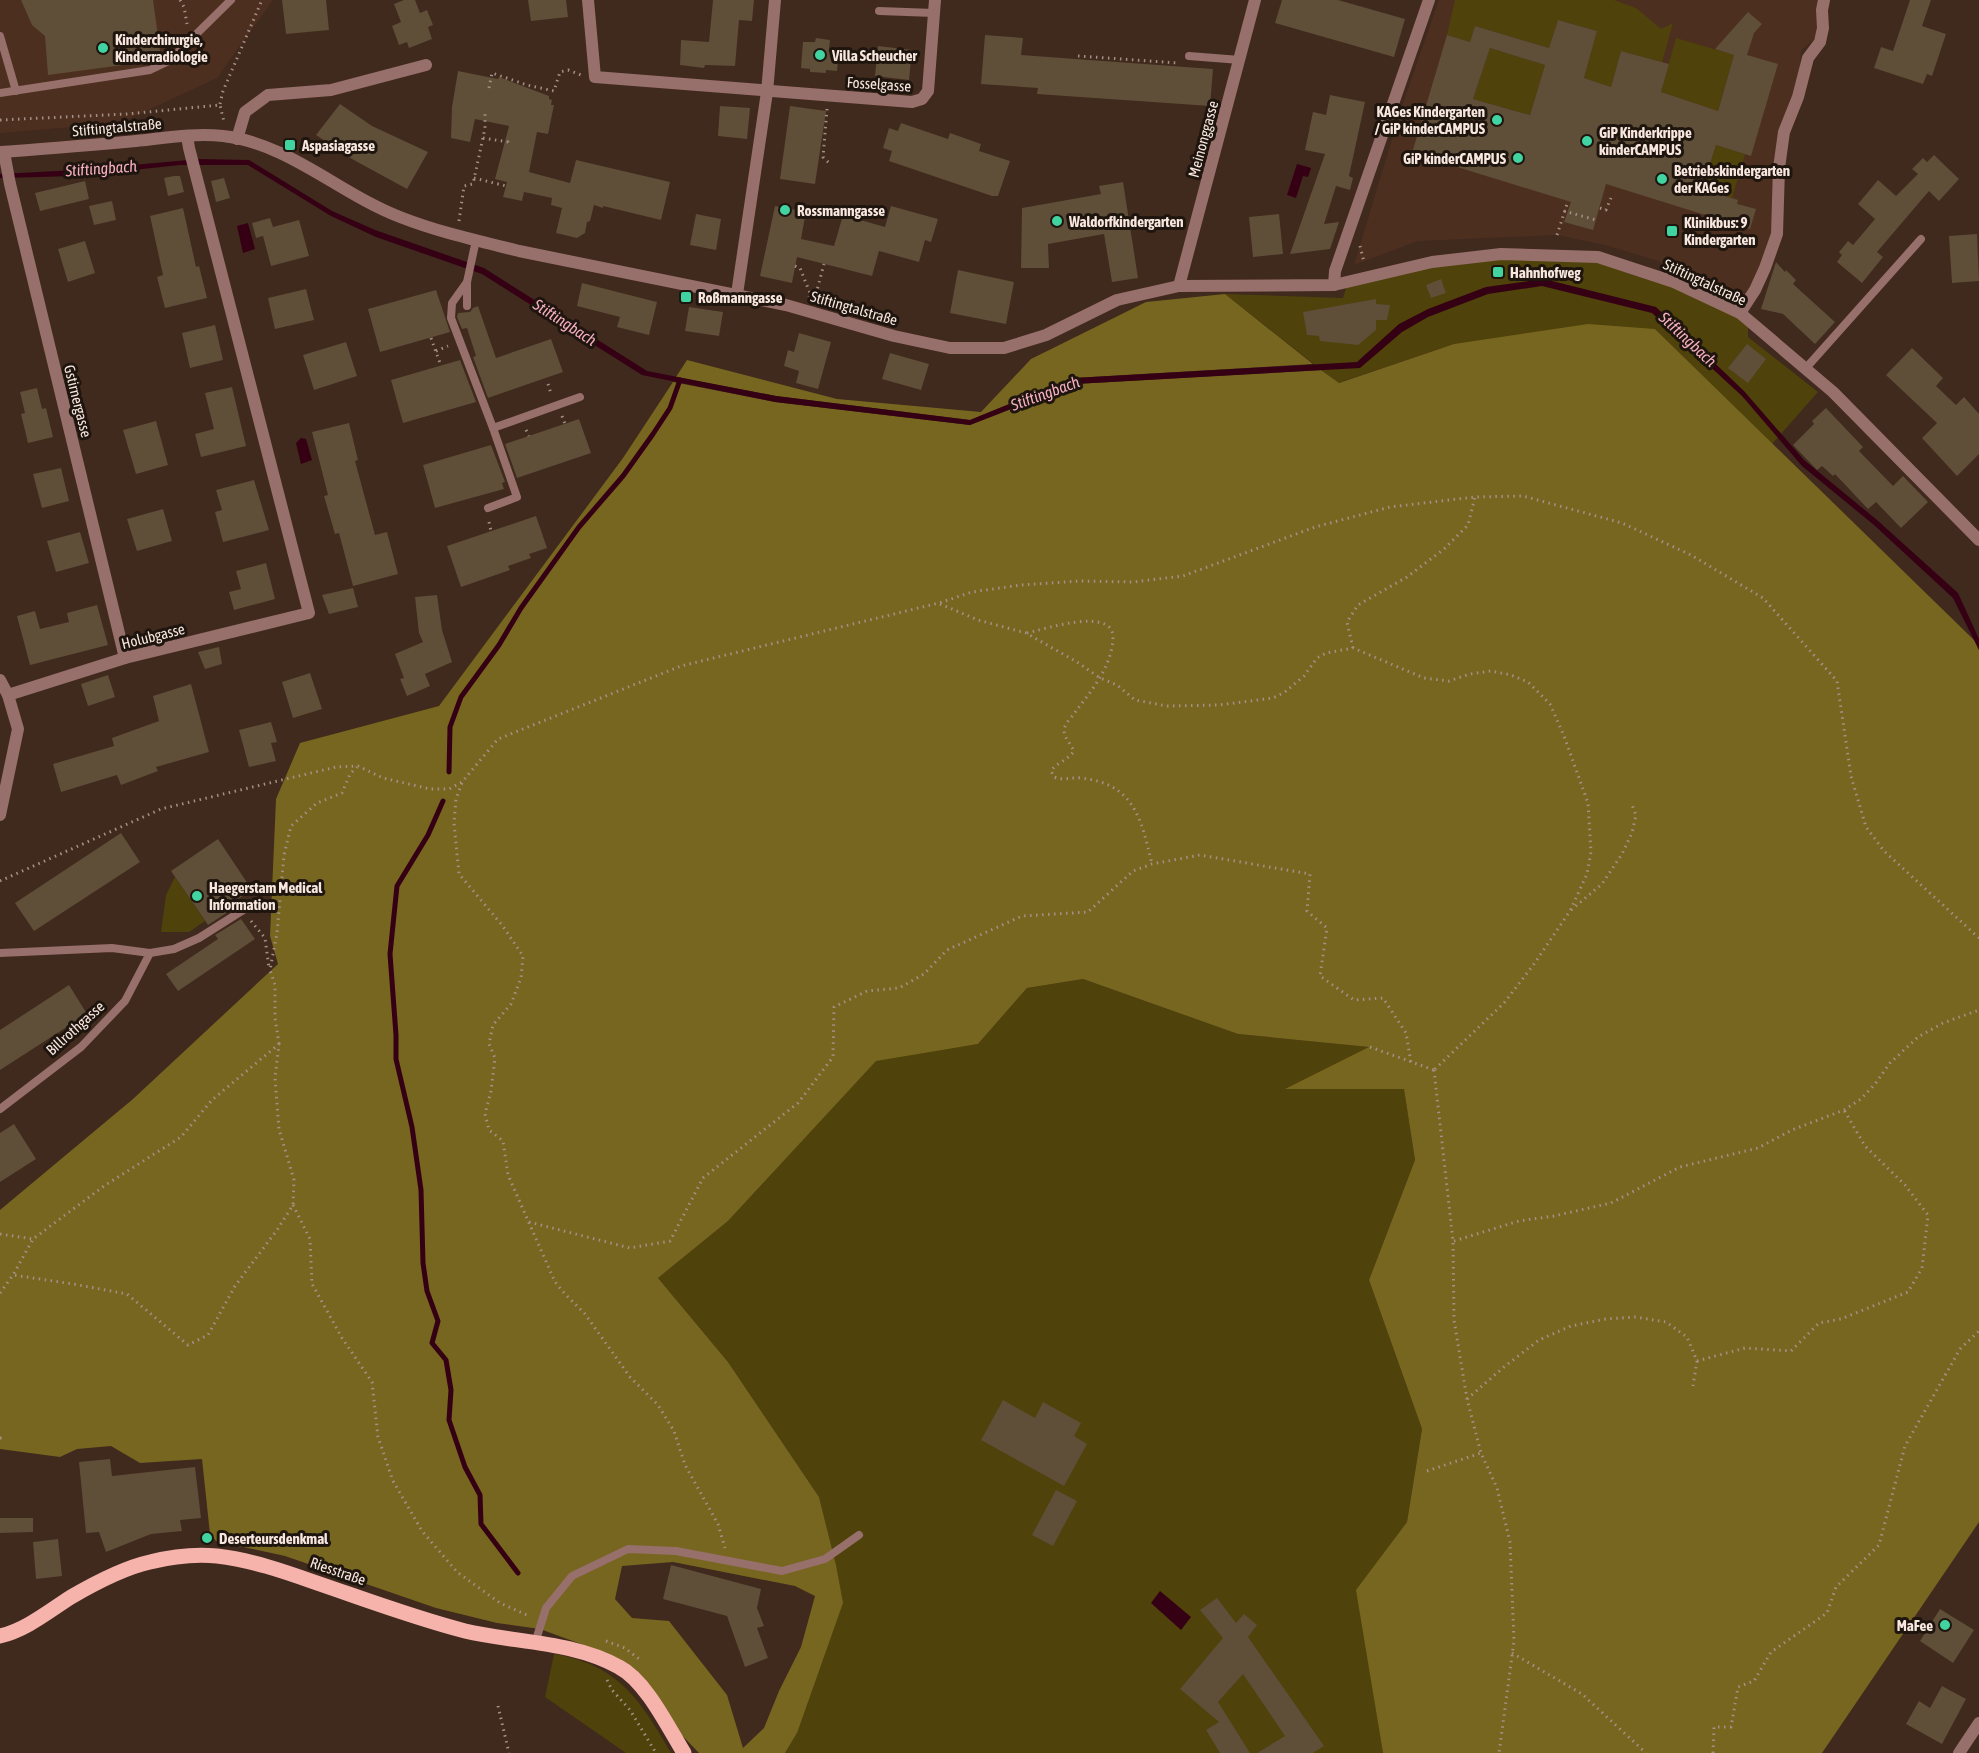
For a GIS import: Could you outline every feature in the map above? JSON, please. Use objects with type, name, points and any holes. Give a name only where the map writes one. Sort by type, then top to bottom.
[{"type":"main road","name":"Riesstraße","points":[[0,1636],[39,1618],[118,1572],[148,1562],[216,1556],[268,1566],[465,1631],[567,1648],[598,1657],[621,1668],[643,1687],[684,1753]]},
{"type":"street","points":[[588,0],[595,76],[767,92]]},
{"type":"street","points":[[737,294],[767,92],[775,0]]},
{"type":"street","name":"Fosselgasse","points":[[767,92],[912,102],[922,99],[928,91],[935,0]]},
{"type":"street","name":"Meinonggasse","points":[[1179,286],[1255,0]]},
{"type":"street","points":[[1334,285],[1335,271],[1429,0]]},
{"type":"street","points":[[1740,313],[1758,283],[1777,234],[1779,168],[1784,132],[1798,97],[1808,58],[1820,42],[1823,28],[1822,3]]},
{"type":"street","points":[[237,139],[245,112],[268,95],[331,90],[426,65]]},
{"type":"street","name":"Stiftingtalstraße","points":[[2,152],[188,142],[223,136],[260,144],[289,157],[399,217],[475,246],[519,251],[737,294],[807,310],[894,336],[950,348],[1005,348],[1046,335],[1117,300],[1179,286],[1334,285],[1432,262],[1501,254],[1598,257],[1674,282],[1740,313],[1833,392],[1979,540]]},
{"type":"street","name":"Holubgasse","points":[[8,695],[125,658],[309,613],[188,142]]},
{"type":"street","name":"Gstirnergasse","points":[[2,152],[125,658]]},
{"type":"street","points":[[0,680],[8,695],[18,729],[0,814]]},
{"type":"street","points":[[1959,1753],[1979,1723]]},
{"type":"lane","points":[[0,93],[150,70],[169,61],[231,0]]},
{"type":"lane","points":[[879,11],[934,13]]},
{"type":"lane","points":[[0,36],[16,91]]},
{"type":"lane","points":[[1189,56],[1240,60]]},
{"type":"lane","points":[[1806,368],[1921,239]]},
{"type":"lane","points":[[467,306],[468,282],[475,246]]},
{"type":"lane","points":[[468,282],[452,303],[451,318],[517,497],[488,508]]},
{"type":"lane","points":[[493,428],[580,397]]},
{"type":"lane","points":[[0,953],[112,948],[150,953],[174,949],[200,938],[247,907]]},
{"type":"lane","name":"Billrothgasse","points":[[0,1109],[81,1047],[125,1001],[150,953]]},
{"type":"lane","points":[[535,1643],[546,1608],[572,1576],[628,1549],[676,1551],[782,1571],[825,1559],[859,1535]]},
{"type":"path","points":[[180,0],[187,19],[186,43]]},
{"type":"path","points":[[224,125],[220,105],[223,91],[262,0]]},
{"type":"path","points":[[1078,56],[1178,63]]},
{"type":"path","points":[[489,88],[492,73],[554,91],[560,72],[568,69],[585,77]]},
{"type":"path","points":[[827,96],[823,158],[831,165]]},
{"type":"path","points":[[0,120],[127,114],[220,105]]},
{"type":"path","points":[[458,225],[464,186],[473,184],[485,128],[485,114]]},
{"type":"path","points":[[483,138],[508,142],[508,145]]},
{"type":"path","points":[[474,178],[506,186]]},
{"type":"path","points":[[1600,208],[1606,210],[1611,198]]},
{"type":"path","points":[[1557,235],[1568,201]]},
{"type":"path","points":[[1564,211],[1596,220]]},
{"type":"path","points":[[810,293],[816,294],[824,264]]},
{"type":"path","points":[[795,267],[800,268],[810,293],[808,302]]},
{"type":"path","points":[[431,338],[441,366]]},
{"type":"path","points":[[729,1561],[718,1524],[685,1465],[674,1431],[658,1405],[630,1377],[585,1314],[555,1282],[508,1175],[503,1141],[489,1130],[485,1114],[491,1091],[495,1058],[489,1044],[493,1025],[511,1004],[521,978],[523,956],[502,925],[459,874],[454,824],[456,799],[462,782],[498,739],[681,666],[939,603],[972,592],[1021,585],[1080,581],[1133,582],[1184,576],[1315,527],[1390,507],[1475,497],[1523,496],[1622,523],[1691,555],[1763,598],[1837,681],[1851,776],[1866,827],[1884,851],[1979,938]]},
{"type":"path","points":[[1353,648],[1347,622],[1358,605],[1407,577],[1444,549],[1468,525],[1475,497]]},
{"type":"path","points":[[939,603],[978,620],[1026,633],[1100,678],[1117,684],[1135,700],[1167,706],[1219,705],[1272,698],[1286,692],[1317,658],[1326,653],[1353,648],[1424,678],[1449,681],[1470,674],[1491,671],[1511,675],[1528,682],[1550,704],[1588,803],[1591,852],[1587,874],[1570,911],[1504,1003],[1434,1070]]},
{"type":"path","points":[[1026,633],[1080,622],[1104,623],[1111,628],[1113,636],[1107,664],[1100,678],[1065,724],[1065,737],[1074,751],[1051,771],[1058,779],[1068,780],[1080,777],[1111,786],[1124,794],[1135,808],[1152,864]]},
{"type":"path","points":[[0,880],[161,809],[336,767],[358,766],[383,778],[430,789],[449,789],[462,782]]},
{"type":"path","points":[[270,970],[277,933],[284,855],[291,826],[317,804],[342,793],[350,774],[358,766]]},
{"type":"path","points":[[1570,911],[1602,884],[1622,854],[1632,833],[1636,815],[1632,806]]},
{"type":"path","points":[[529,1222],[630,1248],[670,1241],[703,1178],[798,1103],[833,1057],[834,1007],[867,991],[899,988],[924,974],[947,950],[1022,916],[1088,912],[1133,871],[1152,864],[1200,855],[1310,874],[1307,911],[1327,928],[1320,976],[1354,1000],[1383,998],[1406,1033],[1411,1063]]},
{"type":"path","points":[[247,907],[253,925],[265,938],[267,965],[275,985],[275,1018],[279,1044],[275,1078],[279,1129],[294,1180],[293,1205],[310,1239],[312,1284],[342,1338],[372,1382],[378,1437],[393,1481],[422,1531],[457,1572],[500,1604],[542,1622]]},
{"type":"path","points":[[1454,1241],[1519,1221],[1554,1216],[1611,1203],[1680,1167],[1758,1148],[1792,1130],[1844,1110],[1861,1099],[1890,1063],[1918,1037],[1942,1023],[1979,1010]]},
{"type":"path","points":[[0,1293],[33,1239],[104,1186],[181,1137],[212,1101],[279,1044]]},
{"type":"path","points":[[1370,1047],[1434,1070]]},
{"type":"path","points":[[1434,1070],[1454,1241],[1454,1320],[1467,1399],[1481,1453],[1497,1488],[1510,1542],[1514,1641],[1499,1753]]},
{"type":"path","points":[[1697,1361],[1745,1348],[1791,1351],[1819,1323],[1841,1319],[1908,1292],[1922,1268],[1928,1215],[1905,1185],[1865,1146],[1844,1110]]},
{"type":"path","points":[[13,1275],[127,1294],[188,1345],[208,1335],[224,1310],[235,1286],[293,1205]]},
{"type":"path","points":[[0,1234],[33,1239]]},
{"type":"path","points":[[1467,1399],[1539,1340],[1571,1326],[1606,1319],[1636,1317],[1666,1322],[1687,1337],[1697,1361],[1693,1386]]},
{"type":"path","points":[[1713,1753],[1714,1727],[1731,1727],[1738,1687],[1754,1681],[1771,1652],[1827,1613],[1836,1587],[1879,1545],[1905,1446],[1960,1349],[1979,1331]]},
{"type":"path","points":[[1426,1471],[1481,1453]]},
{"type":"path","points":[[1512,1653],[1582,1694],[1646,1753]]},
{"type":"path","points":[[609,1672],[607,1681],[612,1690],[630,1710],[656,1753]]},
{"type":"path","points":[[498,1706],[509,1753]]},
{"type":"shaded area","points":[[0,0],[273,0],[217,78],[120,123],[0,133]]},
{"type":"shaded area","name":"GiP Kinderkrippe kinderCAMPUS","points":[[1439,0],[1818,0],[1822,10],[1816,38],[1801,50],[1798,97],[1784,132],[1777,234],[1749,299],[1678,267],[1605,245],[1557,235],[1418,241],[1354,265],[1402,106]]},
{"type":"shaded area","points":[[1455,0],[1614,0],[1636,8],[1661,29],[1673,23],[1662,62],[1621,51],[1611,87],[1584,78],[1597,31],[1558,20],[1549,48],[1475,26],[1470,42],[1447,35]]},
{"type":"shaded area","points":[[1676,38],[1734,55],[1718,111],[1661,92]]},
{"type":"shaded area","points":[[1490,48],[1545,65],[1530,115],[1473,99]]},
{"type":"shaded area","points":[[1716,145],[1745,154],[1732,198],[1702,189]]},
{"type":"shaded area","points":[[1501,254],[1598,257],[1674,282],[1748,321],[1748,337],[1818,392],[1772,444],[1655,329],[1454,344],[1338,383],[1225,294],[1343,298],[1349,279]]},
{"type":"shaded area","points":[[1225,294],[1313,364],[1074,378],[970,420],[776,396],[676,377],[687,360],[837,399],[981,412],[1031,359],[1146,302]]},
{"type":"shaded area","points":[[1588,324],[1655,329],[1975,641],[1979,650],[1979,1522],[1822,1753],[1383,1753],[1356,1590],[1407,1522],[1422,1429],[1369,1280],[1415,1160],[1404,1089],[1285,1089],[1369,1047],[1238,1034],[1083,979],[1027,988],[978,1044],[876,1061],[728,1221],[658,1278],[728,1362],[819,1497],[843,1603],[797,1733],[785,1753],[699,1753],[600,1651],[540,1629],[497,1623],[436,1608],[285,1556],[216,1541],[210,1534],[202,1459],[140,1463],[111,1446],[77,1449],[60,1457],[0,1449],[0,1210],[133,1099],[278,964],[270,936],[276,799],[300,743],[439,706],[623,458],[673,382],[775,402],[970,425],[1075,384],[1321,370],[1339,383],[1454,344]],"holes":[[[673,1562],[795,1586],[815,1596],[801,1647],[764,1728],[743,1748],[727,1695],[669,1621],[632,1618],[615,1599],[622,1566]]]},
{"type":"shaded area","points":[[175,877],[205,921],[189,932],[161,932],[166,895]]},
{"type":"shaded area","points":[[1083,979],[1238,1034],[1370,1047],[1287,1089],[1404,1088],[1415,1160],[1369,1280],[1422,1429],[1407,1522],[1357,1590],[1383,1753],[785,1753],[797,1733],[836,1565],[819,1497],[728,1362],[658,1278],[728,1221],[876,1060],[978,1044],[1027,988]]},
{"type":"shaded area","points":[[554,1654],[576,1659],[611,1676],[637,1701],[671,1753],[626,1753],[545,1697]]},
{"type":"water","name":"Stiftingbach","points":[[200,159],[249,160],[332,211],[375,230],[484,268],[647,371],[776,396],[970,420],[1074,378],[1357,362],[1399,324],[1428,309],[1486,287],[1544,279],[1656,307],[1744,391],[1804,460],[1877,520],[1958,593],[1979,639],[1979,650],[1953,598],[1874,525],[1802,466],[1742,396],[1652,313],[1542,286],[1488,294],[1428,317],[1402,332],[1360,368],[1075,384],[970,425],[775,402],[642,375],[482,274],[376,237],[331,216],[248,165],[180,165],[77,176],[0,178],[0,174]]},
{"type":"water","points":[[1297,164],[1311,168],[1308,177],[1303,176],[1296,198],[1287,195]]},
{"type":"water","points":[[248,223],[255,249],[243,253],[237,226]]},
{"type":"water","points":[[301,438],[306,439],[312,460],[301,464],[296,443]]},
{"type":"water","points":[[1160,1591],[1191,1617],[1181,1630],[1151,1603]]},
{"type":"building","name":"Kinderchirurgie, Kinderradiologie","points":[[21,0],[153,0],[161,58],[48,75],[45,36],[32,25]]},
{"type":"building","points":[[282,0],[326,0],[329,30],[286,34]]},
{"type":"building","points":[[404,0],[415,0],[420,13],[427,10],[433,25],[428,27],[432,39],[409,48],[407,42],[399,45],[392,26],[401,22],[394,4]]},
{"type":"building","points":[[528,0],[566,0],[568,17],[531,21]]},
{"type":"building","points":[[713,0],[754,0],[752,21],[739,20],[735,66],[705,65],[704,68],[680,65],[681,40],[709,42]]},
{"type":"building","points":[[1282,0],[1338,0],[1405,19],[1394,57],[1275,23]]},
{"type":"building","points":[[1910,0],[1931,0],[1922,26],[1946,34],[1932,76],[1927,74],[1923,84],[1874,68],[1881,47],[1893,51]]},
{"type":"building","name":"KAGes Kindergarten / GiP kinderCAMPUS","points":[[1748,12],[1762,24],[1754,33],[1747,55],[1778,64],[1751,156],[1716,145],[1702,189],[1738,200],[1737,204],[1756,209],[1750,229],[1606,184],[1593,230],[1564,222],[1571,202],[1412,153],[1447,35],[1470,42],[1475,26],[1549,48],[1558,20],[1597,31],[1584,78],[1611,87],[1621,51],[1669,64],[1661,92],[1718,111],[1734,55],[1715,49]],"holes":[[[1490,48],[1545,65],[1530,115],[1473,99]]]},
{"type":"building","points":[[985,35],[1023,38],[1021,55],[1213,69],[1210,106],[1037,94],[1038,88],[981,84]]},
{"type":"building","name":"Villa Scheucher","points":[[816,38],[830,40],[829,49],[839,50],[837,71],[810,72],[810,69],[801,68],[803,42],[815,42]]},
{"type":"building","points":[[878,46],[912,50],[909,80],[875,76]]},
{"type":"building","points":[[458,71],[498,79],[499,77],[549,96],[552,100],[551,105],[554,105],[548,134],[537,132],[529,172],[570,183],[576,160],[670,182],[661,220],[594,205],[585,233],[577,238],[556,233],[562,208],[551,205],[552,198],[524,192],[522,201],[503,197],[507,182],[495,179],[509,126],[475,119],[470,142],[451,138],[452,107]]},
{"type":"building","points":[[1330,95],[1365,102],[1349,176],[1353,178],[1350,190],[1336,186],[1324,224],[1339,222],[1330,249],[1290,254],[1325,154],[1305,150],[1313,112],[1326,115]]},
{"type":"building","points":[[340,104],[372,126],[428,152],[407,189],[352,159],[316,135]]},
{"type":"building","points":[[720,106],[750,108],[747,139],[718,136]]},
{"type":"building","points":[[790,106],[826,111],[815,184],[780,179]]},
{"type":"building","points":[[901,123],[948,139],[950,133],[981,144],[979,151],[1010,161],[998,196],[992,196],[889,161],[892,151],[883,148],[889,128],[898,131]]},
{"type":"building","points":[[1934,155],[1959,179],[1939,201],[1929,191],[1877,252],[1883,257],[1862,283],[1837,262],[1842,255],[1839,252],[1848,241],[1853,245],[1875,219],[1858,204],[1878,180],[1896,196],[1918,174],[1912,169],[1923,158],[1927,162]]},
{"type":"building","points":[[180,176],[184,192],[168,196],[164,178]]},
{"type":"building","points":[[224,178],[230,198],[216,202],[211,181]]},
{"type":"building","points":[[85,181],[89,199],[40,211],[35,193]]},
{"type":"building","points":[[1123,182],[1138,278],[1112,282],[1104,234],[1048,244],[1049,268],[1021,268],[1022,208],[1101,194],[1099,186]]},
{"type":"building","points":[[112,201],[116,220],[94,225],[89,206]]},
{"type":"building","points":[[775,206],[796,210],[795,214],[805,217],[801,239],[834,246],[843,215],[885,227],[891,206],[938,219],[931,242],[925,240],[919,262],[879,251],[872,276],[797,257],[792,283],[760,276]]},
{"type":"building","points":[[183,208],[196,267],[199,266],[207,298],[165,308],[157,277],[163,275],[150,216]]},
{"type":"building","points":[[696,214],[721,219],[716,250],[690,245]]},
{"type":"building","points":[[1279,214],[1283,254],[1253,257],[1249,217]]},
{"type":"building","points":[[270,218],[273,227],[299,220],[309,256],[271,266],[263,236],[256,238],[252,223]]},
{"type":"building","points":[[1977,234],[1979,281],[1952,283],[1949,236]]},
{"type":"building","points":[[85,241],[95,273],[68,282],[58,249]]},
{"type":"building","points":[[1776,262],[1796,280],[1793,284],[1835,322],[1815,344],[1783,314],[1761,309]]},
{"type":"building","points":[[958,270],[1014,282],[1006,324],[950,313]]},
{"type":"building","points":[[1441,279],[1446,293],[1431,298],[1426,285]]},
{"type":"building","points":[[582,283],[657,302],[649,335],[617,327],[620,317],[577,306]]},
{"type":"building","points":[[306,289],[314,320],[275,329],[268,298]]},
{"type":"building","points":[[436,290],[450,332],[380,352],[368,309]]},
{"type":"building","points":[[1376,299],[1376,304],[1390,305],[1387,320],[1376,320],[1376,330],[1358,345],[1320,341],[1319,336],[1307,335],[1303,312]]},
{"type":"building","points":[[478,306],[496,358],[551,339],[563,372],[488,398],[473,357],[476,356],[467,328],[462,329],[457,317],[458,313],[470,312]]},
{"type":"building","points":[[689,307],[723,312],[719,336],[685,331]]},
{"type":"building","points":[[215,325],[223,360],[190,368],[182,333]]},
{"type":"building","points":[[799,333],[831,342],[818,389],[796,383],[799,371],[784,366],[788,350],[794,352]]},
{"type":"building","points":[[346,342],[357,376],[314,390],[303,355]]},
{"type":"building","points":[[1747,344],[1766,359],[1748,383],[1728,368]]},
{"type":"building","points":[[1912,348],[1943,378],[1936,386],[1956,405],[1964,397],[1979,414],[1979,454],[1957,476],[1922,438],[1937,423],[1886,375]]},
{"type":"building","points":[[890,353],[929,364],[921,390],[882,379]]},
{"type":"building","points":[[460,360],[476,402],[403,423],[391,380]]},
{"type":"building","points":[[232,387],[246,446],[201,457],[195,434],[214,429],[205,393]]},
{"type":"building","points":[[37,388],[42,409],[46,408],[53,437],[28,443],[21,414],[25,413],[20,392]]},
{"type":"building","points":[[1826,408],[1863,447],[1859,451],[1893,486],[1903,476],[1928,502],[1901,528],[1876,502],[1868,509],[1835,474],[1833,476],[1822,466],[1817,470],[1793,445]]},
{"type":"building","points":[[579,419],[591,453],[517,478],[505,444]]},
{"type":"building","points":[[156,421],[168,465],[136,474],[123,430]]},
{"type":"building","points":[[349,423],[358,460],[355,461],[375,535],[387,532],[398,574],[353,586],[339,533],[335,534],[324,496],[328,495],[312,432]]},
{"type":"building","points":[[491,445],[505,482],[502,483],[504,489],[435,508],[423,465]]},
{"type":"building","points":[[61,468],[69,501],[42,508],[33,474]]},
{"type":"building","points":[[254,480],[269,530],[223,542],[215,512],[222,510],[216,490]]},
{"type":"building","points":[[163,509],[172,541],[137,551],[127,519]]},
{"type":"building","points":[[536,516],[547,548],[529,554],[531,558],[508,566],[510,570],[461,587],[447,546]]},
{"type":"building","points":[[80,532],[89,563],[56,572],[47,541]]},
{"type":"building","points":[[266,563],[275,599],[234,610],[229,592],[241,589],[236,571]]},
{"type":"building","points":[[353,588],[358,607],[329,614],[322,595]]},
{"type":"building","points":[[437,595],[442,630],[452,662],[425,674],[430,686],[407,696],[400,679],[404,678],[395,654],[423,642],[419,633],[415,597]]},
{"type":"building","points":[[97,605],[108,645],[30,665],[17,616],[35,611],[40,629],[69,622],[67,613]]},
{"type":"building","points":[[219,647],[222,664],[205,669],[198,652]]},
{"type":"building","points":[[310,673],[322,709],[293,718],[282,682]]},
{"type":"building","points":[[108,675],[115,697],[88,706],[81,684]]},
{"type":"building","points":[[191,684],[209,752],[156,767],[158,771],[121,785],[117,775],[61,792],[53,764],[114,746],[112,738],[159,721],[153,696]]},
{"type":"building","points":[[271,722],[277,742],[271,743],[276,761],[249,767],[239,730]]},
{"type":"building","points":[[121,833],[140,862],[34,931],[15,903]]},
{"type":"building","points":[[218,839],[252,890],[230,904],[234,908],[208,925],[171,871]]},
{"type":"building","points":[[241,919],[255,939],[178,991],[166,974],[218,939],[215,935]]},
{"type":"building","points":[[69,985],[87,1014],[0,1070],[0,1030]]},
{"type":"building","points":[[14,1124],[36,1159],[0,1182],[0,1133]]},
{"type":"building","points":[[1003,1400],[1035,1418],[1043,1402],[1081,1423],[1074,1436],[1087,1444],[1064,1486],[981,1440]]},
{"type":"building","points":[[110,1459],[112,1476],[195,1467],[201,1518],[180,1520],[182,1531],[151,1534],[106,1552],[99,1532],[86,1533],[79,1462]]},
{"type":"building","points":[[1056,1490],[1077,1501],[1053,1546],[1032,1535]]},
{"type":"building","points":[[0,1518],[33,1518],[33,1532],[0,1533]]},
{"type":"building","points":[[58,1539],[62,1576],[36,1579],[33,1542]]},
{"type":"building","points":[[671,1565],[761,1589],[757,1608],[764,1626],[757,1628],[768,1658],[745,1667],[727,1616],[663,1599]]},
{"type":"building","points":[[1217,1598],[1236,1623],[1244,1614],[1257,1625],[1248,1637],[1324,1746],[1313,1753],[1257,1753],[1285,1736],[1243,1674],[1218,1702],[1250,1753],[1220,1753],[1206,1730],[1219,1722],[1180,1689],[1223,1638],[1200,1610]]},
{"type":"building","points":[[1940,1609],[1974,1630],[1953,1663],[1920,1641]]},
{"type":"building","points":[[1942,1686],[1966,1699],[1942,1744],[1906,1724],[1919,1701],[1930,1708]]},
{"type":"waterway","points":[[449,772],[450,727],[461,697],[579,527],[623,476],[653,434],[670,408],[680,380]]},
{"type":"waterway","points":[[443,801],[428,835],[397,886],[390,954],[396,1059],[412,1127],[421,1190],[423,1263],[427,1291],[438,1321],[432,1343],[446,1360],[451,1390],[449,1420],[465,1467],[480,1495],[481,1524],[518,1573]]},
{"type":"place","name":"Kinderchirurgie, Kinderradiologie","points":[[103,48]]},
{"type":"place","name":"Villa Scheucher","points":[[820,55]]},
{"type":"place","name":"KAGes Kindergarten / GiP kinderCAMPUS","points":[[1497,120]]},
{"type":"place","name":"GiP Kinderkrippe kinderCAMPUS","points":[[1587,141]]},
{"type":"place","name":"Aspasiagasse","points":[[290,145]]},
{"type":"place","name":"GiP kinderCAMPUS","points":[[1518,158]]},
{"type":"place","name":"Betriebskindergarten der KAGes","points":[[1662,179]]},
{"type":"place","name":"Rossmanngasse","points":[[785,210]]},
{"type":"place","name":"Waldorfkindergarten","points":[[1057,221]]},
{"type":"place","name":"Klinikbus: 9 Kindergarten","points":[[1672,231]]},
{"type":"place","name":"Hahnhofweg","points":[[1498,272]]},
{"type":"place","name":"Roßmanngasse","points":[[686,297]]},
{"type":"place","name":"Haegerstam Medical Information","points":[[197,896]]},
{"type":"place","name":"Deserteursdenkmal","points":[[207,1538]]},
{"type":"place","name":"MaFee","points":[[1945,1625]]}]
